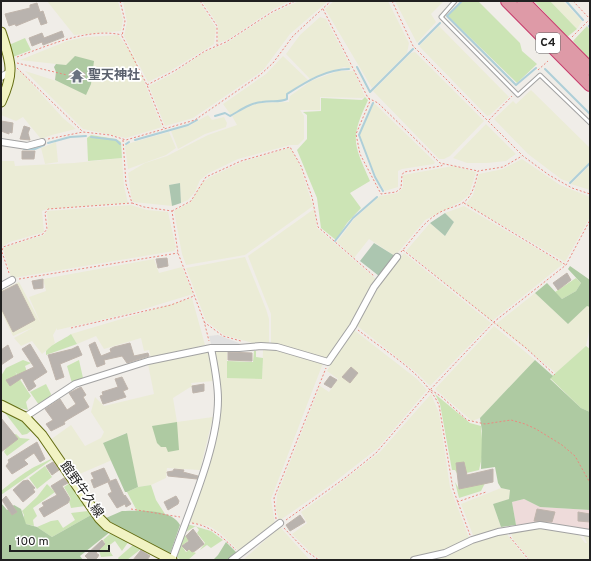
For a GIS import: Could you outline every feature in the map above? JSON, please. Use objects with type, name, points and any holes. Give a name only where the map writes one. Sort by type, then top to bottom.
[{"type":"highway","name":"C4","points":[[507,1],[590,85]]},
{"type":"highway","name":"C4","points":[[523,1],[590,69]]},
{"type":"main road","points":[[1,32],[11,64],[8,84],[1,102]]},
{"type":"main road","name":"館野牛久線","points":[[1,405],[26,417],[43,436],[107,526],[172,560]]},
{"type":"street","points":[[1,77],[11,64]]},
{"type":"street","points":[[1,142],[27,146],[42,142]]},
{"type":"street","points":[[26,417],[75,384],[148,361],[210,348],[277,347],[328,362],[353,326],[379,280],[397,257]]},
{"type":"street","points":[[1,286],[12,280]]},
{"type":"street","points":[[172,560],[204,470],[216,418],[218,390],[210,348]]},
{"type":"street","points":[[232,560],[279,524]]},
{"type":"street","points":[[414,560],[446,553],[472,540],[498,532],[540,525],[590,533]]},
{"type":"lane","points":[[455,1],[441,16],[518,95],[540,75],[590,123]]},
{"type":"path","points":[[120,1],[125,21],[122,36],[147,85],[164,129]]},
{"type":"path","points":[[200,1],[217,26],[217,45]]},
{"type":"path","points":[[147,85],[167,76],[217,45],[226,42],[272,12],[295,1]]},
{"type":"path","points":[[42,142],[52,137],[83,132],[110,135],[123,140],[195,120],[260,75],[273,63],[293,36],[331,1]]},
{"type":"path","points":[[392,1],[413,46],[523,156],[549,175],[572,188],[590,194]]},
{"type":"path","points":[[570,39],[590,19],[573,1]]},
{"type":"path","points":[[323,9],[370,102],[356,134],[360,154],[381,194],[396,192],[401,188],[402,175],[404,172],[441,166],[444,164]]},
{"type":"path","points":[[11,64],[77,37],[115,34],[122,36]]},
{"type":"path","points":[[11,64],[67,75]]},
{"type":"path","points":[[11,64],[23,71],[83,132]]},
{"type":"path","points":[[368,98],[378,103],[440,163],[478,170],[503,167],[523,156]]},
{"type":"path","points":[[123,140],[126,184],[132,203]]},
{"type":"path","points":[[178,252],[12,280],[2,252],[3,247],[43,234],[47,229],[44,213],[48,209],[132,203],[144,207],[172,211],[191,201],[206,177],[241,161],[290,147],[301,166],[312,197],[318,227],[367,272],[379,280]]},
{"type":"path","points":[[397,257],[428,221],[463,203],[471,196],[476,185],[478,170]]},
{"type":"path","points":[[463,203],[566,265]]},
{"type":"path","points":[[172,211],[178,252],[204,322],[210,348]]},
{"type":"path","points":[[279,524],[345,478],[376,453],[430,390],[493,323],[566,265],[590,221]]},
{"type":"path","points":[[403,250],[526,348],[555,375]]},
{"type":"path","points":[[71,328],[171,306],[194,296]]},
{"type":"path","points":[[204,322],[223,336],[255,347]]},
{"type":"path","points":[[353,326],[413,373],[430,390],[442,397],[467,420],[485,424],[511,420],[536,429],[562,444],[575,456],[590,483]]},
{"type":"path","points":[[319,560],[306,551],[279,524],[274,505],[274,498],[328,362]]},
{"type":"path","points":[[430,390],[438,405],[457,502],[472,540]]},
{"type":"path","points":[[457,502],[486,492]]},
{"type":"path","points":[[131,509],[186,520],[210,528],[218,533],[240,554]]},
{"type":"path","points":[[507,531],[529,560]]},
{"type":"shaded area","points":[[218,335],[239,343],[240,346],[211,344],[209,336]]},
{"type":"shaded area","points":[[524,499],[540,507],[590,510],[590,531],[540,523],[516,525],[512,502]]},
{"type":"green space","points":[[47,1],[118,1],[123,20],[121,31],[74,35]]},
{"type":"green space","points":[[123,1],[199,1],[216,28],[214,44],[170,71],[148,82],[124,36],[127,22]]},
{"type":"green space","points":[[202,1],[290,1],[272,10],[227,40],[218,43],[218,25]]},
{"type":"green space","points":[[299,1],[328,1],[290,34],[264,69],[258,74],[193,118],[165,126],[149,86],[174,73],[203,53],[225,44],[271,14]]},
{"type":"green space","points":[[334,1],[388,1],[409,43],[407,53],[372,88],[325,9]]},
{"type":"green space","points":[[395,1],[444,1],[431,14],[436,22],[417,43]]},
{"type":"green space","points":[[463,1],[478,1],[520,43],[522,51],[537,64],[517,83],[448,16]]},
{"type":"green space","points":[[534,1],[550,1],[577,29],[567,37]]},
{"type":"green space","points":[[550,1],[563,1],[582,21],[577,29]]},
{"type":"green space","points":[[320,17],[326,19],[352,69],[344,67],[310,79],[286,54],[300,35]]},
{"type":"green space","points":[[439,26],[509,97],[490,115],[487,116],[419,46]]},
{"type":"green space","points":[[587,26],[590,30],[590,60],[573,41]]},
{"type":"green space","points":[[118,35],[134,56],[162,127],[126,138],[83,129],[25,71],[66,84],[86,95],[65,65],[20,60],[67,41],[86,37]]},
{"type":"green space","points":[[25,38],[31,50],[13,57],[9,45]]},
{"type":"green space","points":[[415,52],[484,121],[450,156],[444,159],[439,159],[373,91],[411,53]]},
{"type":"green space","points":[[75,56],[94,61],[91,84],[86,95],[55,80],[56,72],[54,67],[56,64],[66,65]]},
{"type":"green space","points":[[283,56],[308,80],[289,92],[285,100],[253,103],[231,115],[223,104],[266,74]]},
{"type":"green space","points":[[14,68],[22,73],[63,118],[76,129],[41,139],[23,117],[16,121],[1,115],[10,91]]},
{"type":"green space","points":[[338,71],[354,71],[365,97],[320,97],[320,110],[300,110],[304,116],[304,139],[298,145],[290,145],[238,159],[209,173],[200,180],[195,192],[188,200],[181,203],[180,183],[169,185],[172,206],[133,202],[128,173],[145,163],[167,156],[208,135],[237,125],[232,116],[246,108],[258,103],[289,102],[290,96],[311,81]]},
{"type":"green space","points":[[531,90],[590,148],[590,162],[569,182],[561,179],[528,154],[494,119],[513,101],[516,104]]},
{"type":"green space","points":[[365,97],[368,100],[358,124],[356,141],[360,158],[370,181],[350,193],[361,208],[347,223],[336,240],[321,228],[317,198],[297,150],[307,139],[307,115],[303,112],[321,111],[321,98],[362,100]]},
{"type":"green space","points":[[374,103],[435,162],[434,164],[398,171],[398,187],[385,191],[377,179],[359,136]]},
{"type":"green space","points":[[208,115],[212,120],[224,117],[227,123],[226,127],[205,134],[178,149],[171,131],[189,126]]},
{"type":"green space","points":[[486,124],[516,154],[506,161],[487,163],[467,163],[453,158]]},
{"type":"green space","points":[[169,132],[176,148],[166,155],[128,169],[125,146],[127,144]]},
{"type":"green space","points":[[91,135],[116,139],[121,142],[122,158],[88,161],[87,138]]},
{"type":"green space","points":[[56,142],[58,162],[45,164],[41,148]]},
{"type":"green space","points":[[289,148],[300,166],[313,206],[245,255],[186,265],[182,254],[174,211],[191,202],[202,183],[210,177],[242,162]]},
{"type":"green space","points":[[122,158],[124,186],[128,203],[47,209],[42,211],[44,232],[10,242],[1,247],[1,161],[14,161],[15,166],[74,163]]},
{"type":"green space","points":[[522,159],[560,185],[590,197],[590,217],[565,262],[466,204],[473,195],[479,174],[503,169]]},
{"type":"green space","points":[[590,165],[590,190],[571,184]]},
{"type":"green space","points":[[453,166],[476,172],[469,195],[460,202],[425,220],[395,256],[369,239],[354,258],[337,242],[354,219],[380,196],[398,193],[403,187],[403,175]]},
{"type":"green space","points":[[180,183],[181,203],[172,206],[169,185]]},
{"type":"green space","points":[[131,205],[147,210],[168,212],[176,248],[174,251],[13,278],[11,277],[3,249],[44,235],[48,229],[47,211]]},
{"type":"green space","points":[[464,206],[563,264],[492,321],[406,251],[430,223],[445,236],[454,222],[445,213]]},
{"type":"green space","points":[[314,209],[317,228],[377,280],[349,328],[329,358],[326,359],[271,345],[271,314],[248,256]]},
{"type":"green space","points":[[445,213],[454,222],[445,236],[430,223]]},
{"type":"green space","points":[[374,243],[395,256],[379,276],[360,261]]},
{"type":"green space","points":[[404,253],[491,323],[430,386],[417,373],[356,325],[385,276]]},
{"type":"green space","points":[[245,257],[269,319],[269,344],[256,344],[224,335],[206,321],[186,268]]},
{"type":"green space","points":[[154,259],[159,273],[182,267],[193,294],[131,313],[57,330],[57,328],[53,335],[55,343],[42,354],[32,341],[21,346],[14,338],[34,327],[13,336],[1,311],[1,291],[19,282],[41,324],[29,297],[46,291],[43,279]]},
{"type":"green space","points":[[570,266],[590,280],[590,307],[587,306],[568,324],[535,293],[547,283],[562,299],[576,291],[581,283],[568,269]]},
{"type":"green space","points":[[576,278],[581,283],[576,291],[562,299],[555,292]]},
{"type":"green space","points":[[535,293],[568,324],[588,305],[590,307],[590,327],[586,346],[556,373],[496,324]]},
{"type":"green space","points":[[192,298],[205,345],[151,358],[149,350],[144,351],[141,338],[104,349],[96,336],[77,344],[71,334]]},
{"type":"green space","points":[[494,326],[535,360],[480,418],[472,421],[435,389]]},
{"type":"green space","points":[[354,330],[417,379],[427,390],[378,448],[332,484],[279,521],[276,508],[277,495],[320,386],[329,392],[338,379],[327,371],[339,350]]},
{"type":"green space","points":[[71,334],[77,344],[46,355],[46,351],[49,348]]},
{"type":"green space","points":[[586,346],[590,349],[590,412],[581,408],[550,378]]},
{"type":"green space","points":[[207,350],[209,352],[213,381],[191,383],[192,386],[173,398],[177,422],[213,417],[200,470],[167,468],[166,478],[151,485],[138,487],[126,433],[103,443],[112,460],[75,476],[50,440],[71,425],[85,446],[101,438],[104,432],[91,412],[95,397],[104,406],[154,394],[148,364]]},
{"type":"green space","points":[[214,350],[227,350],[227,378],[262,378],[263,350],[275,350],[323,363],[271,499],[275,524],[240,552],[219,532],[209,526],[188,522],[217,427]]},
{"type":"green space","points":[[254,351],[256,351],[256,357],[263,358],[262,379],[227,378],[227,361],[253,362]]},
{"type":"green space","points":[[23,360],[31,363],[25,366],[28,375],[22,379],[15,372],[31,396],[26,402],[28,410],[16,407],[1,400],[1,376],[6,368]]},
{"type":"green space","points":[[79,360],[83,378],[72,383],[67,366]]},
{"type":"green space","points":[[535,360],[553,376],[550,379],[581,408],[590,412],[590,510],[540,507],[524,499],[512,502],[516,525],[501,527],[493,504],[509,499],[510,490],[501,488],[498,483],[495,467],[481,469],[482,431],[480,418]]},
{"type":"green space","points":[[46,384],[51,394],[50,397],[39,405],[30,392]]},
{"type":"green space","points":[[431,394],[439,413],[450,487],[469,538],[468,540],[439,552],[404,560],[322,560],[311,553],[292,534],[307,523],[301,512],[380,452]]},
{"type":"green space","points":[[435,394],[470,423],[481,426],[483,453],[479,470],[458,475],[455,470],[452,470],[440,404]]},
{"type":"green space","points":[[6,410],[16,416],[32,430],[27,434],[22,435],[5,413]]},
{"type":"green space","points":[[177,422],[179,450],[168,452],[166,447],[161,447],[157,443],[152,426]]},
{"type":"green space","points":[[127,433],[138,487],[125,492],[103,443]]},
{"type":"green space","points":[[16,434],[20,438],[30,439],[7,456],[4,452],[6,448],[17,439],[14,435]]},
{"type":"green space","points":[[54,458],[1,495],[1,491],[20,476],[38,465]]},
{"type":"green space","points":[[45,466],[52,477],[37,489],[29,478]]},
{"type":"green space","points":[[455,482],[459,489],[485,483],[481,491],[459,498]]},
{"type":"green space","points":[[70,483],[85,506],[71,508],[69,501],[71,499],[64,487]]},
{"type":"green space","points":[[47,484],[55,492],[33,508],[37,516],[33,520],[34,526],[26,524],[23,521],[24,515],[22,511],[37,497]]},
{"type":"green space","points":[[151,485],[156,500],[165,514],[137,511],[127,492],[138,487]]},
{"type":"green space","points":[[501,488],[510,490],[509,499],[493,504],[501,527],[477,536],[473,535],[461,504]]},
{"type":"green space","points":[[1,503],[7,510],[14,505],[21,509],[26,524],[37,527],[52,537],[91,515],[101,526],[110,532],[80,556],[83,560],[1,560]]},
{"type":"green space","points":[[88,511],[91,515],[52,537],[37,527],[51,521],[58,520],[63,528],[75,520],[71,513]]},
{"type":"green space","points":[[122,511],[162,513],[176,520],[180,525],[170,554],[116,526],[106,518]]},
{"type":"green space","points":[[187,524],[195,526],[184,533]]},
{"type":"green space","points":[[197,527],[211,531],[223,540],[211,548],[207,545],[200,550],[205,543],[197,533],[199,530]]},
{"type":"green space","points":[[280,527],[309,559],[308,560],[243,560]]},
{"type":"green space","points":[[539,527],[579,535],[585,543],[587,543],[583,535],[590,536],[590,560],[530,560],[513,539],[511,532]]},
{"type":"green space","points":[[111,533],[129,541],[122,551],[115,541],[107,547],[113,556],[101,557],[98,548],[105,543],[103,540]]},
{"type":"green space","points":[[506,533],[527,560],[427,560],[450,554],[481,539]]},
{"type":"green space","points":[[184,534],[189,540],[182,546],[186,552],[189,550],[196,553],[188,560],[181,560],[175,556]]},
{"type":"green space","points":[[226,542],[237,553],[229,560],[213,560],[218,555]]},
{"type":"green space","points":[[134,544],[141,549],[127,560],[119,560],[118,558]]},
{"type":"building","points":[[37,3],[40,12],[43,11],[47,23],[41,25],[38,17],[16,26],[15,24],[9,26],[5,14],[30,8],[30,5]]},
{"type":"building","points":[[62,31],[64,37],[43,45],[42,42],[32,46],[29,38],[42,33],[44,38]]},
{"type":"building","name":"聖天神社","points":[[70,71],[85,73],[84,80],[69,78]]},
{"type":"building","points":[[1,121],[13,123],[12,133],[9,132],[9,134],[1,131]]},
{"type":"building","points":[[24,126],[30,128],[28,133],[30,140],[20,139]]},
{"type":"building","points":[[22,151],[35,151],[34,159],[22,159]]},
{"type":"building","points":[[167,258],[168,266],[158,268],[156,259]]},
{"type":"building","points":[[567,273],[571,280],[558,290],[553,283]]},
{"type":"building","points":[[43,279],[43,288],[34,289],[32,281]]},
{"type":"building","points":[[17,284],[35,320],[13,332],[1,308],[1,292]]},
{"type":"building","points":[[95,342],[101,356],[111,352],[110,349],[114,347],[130,343],[134,356],[148,353],[149,356],[127,363],[122,356],[104,360],[105,364],[97,367],[89,345]]},
{"type":"building","points":[[30,344],[47,372],[33,381],[36,386],[29,391],[22,378],[10,386],[6,380],[34,367],[22,349]]},
{"type":"building","points":[[8,345],[13,357],[1,365],[1,350]]},
{"type":"building","points":[[78,346],[82,355],[60,364],[64,377],[56,380],[48,355]]},
{"type":"building","points":[[228,352],[252,353],[252,361],[228,360]]},
{"type":"building","points":[[351,367],[358,373],[350,383],[342,377]]},
{"type":"building","points":[[330,376],[337,380],[331,388],[324,384]]},
{"type":"building","points":[[122,377],[128,389],[123,391],[126,397],[103,404],[100,396],[103,395],[102,392],[118,387],[115,379]]},
{"type":"building","points":[[204,384],[204,391],[193,393],[192,386]]},
{"type":"building","points":[[81,387],[86,395],[83,397],[89,407],[64,422],[65,424],[51,431],[46,424],[53,420],[45,409],[60,399],[67,410],[76,404],[69,393]]},
{"type":"building","points":[[1,418],[18,439],[1,452]]},
{"type":"building","points":[[37,442],[45,459],[40,462],[34,453],[24,460],[28,464],[12,474],[6,466],[9,462],[8,460]]},
{"type":"building","points":[[53,462],[59,470],[52,475],[46,466]]},
{"type":"building","points":[[464,462],[467,475],[493,469],[493,482],[459,489],[456,463]]},
{"type":"building","points":[[104,468],[110,481],[94,488],[91,480],[94,479],[91,473]]},
{"type":"building","points":[[174,469],[184,470],[183,472],[198,476],[197,479],[168,476],[167,472],[173,471]]},
{"type":"building","points":[[64,478],[68,483],[62,486],[70,499],[68,503],[44,517],[39,509],[44,506],[42,503],[57,495],[51,486]]},
{"type":"building","points":[[116,479],[124,496],[125,495],[131,504],[126,507],[125,504],[117,508],[108,494],[112,492],[108,482]]},
{"type":"building","points":[[28,480],[35,488],[33,489],[35,492],[23,502],[13,490],[23,481]]},
{"type":"building","points":[[6,496],[17,512],[12,515],[2,500]]},
{"type":"building","points":[[176,496],[179,501],[178,504],[168,510],[164,502]]},
{"type":"building","points":[[537,509],[555,512],[552,522],[534,521]]},
{"type":"building","points":[[578,512],[590,514],[590,522],[578,521]]},
{"type":"building","points":[[300,515],[305,522],[290,531],[286,525]]},
{"type":"building","points":[[193,529],[204,544],[192,552],[189,549],[187,551],[182,546],[189,541],[186,536]]},
{"type":"building","points":[[102,540],[105,544],[96,553],[99,555],[95,560],[89,560],[85,556]]},
{"type":"building","points":[[141,550],[150,556],[147,560],[133,560]]},
{"type":"waterway","points":[[462,1],[447,16],[516,85],[536,68]]},
{"type":"waterway","points":[[566,1],[583,20]]},
{"type":"waterway","points":[[419,44],[440,23]]},
{"type":"waterway","points":[[357,67],[370,92],[413,49]]},
{"type":"waterway","points":[[215,116],[225,113],[230,116],[253,104],[265,101],[287,99],[287,94],[316,77],[332,71],[349,69]]},
{"type":"waterway","points":[[545,69],[590,114]]},
{"type":"waterway","points":[[373,103],[359,135],[375,177],[383,191]]},
{"type":"waterway","points":[[135,140],[188,125],[197,120]]},
{"type":"waterway","points":[[48,143],[70,137],[86,136]]},
{"type":"waterway","points":[[91,137],[116,140],[120,144]]},
{"type":"waterway","points":[[24,149],[35,149],[44,145]]},
{"type":"waterway","points":[[570,183],[590,163]]},
{"type":"waterway","points":[[335,241],[353,218],[377,197]]},
{"type":"place","name":"聖天神社","points":[[77,76]]}]
